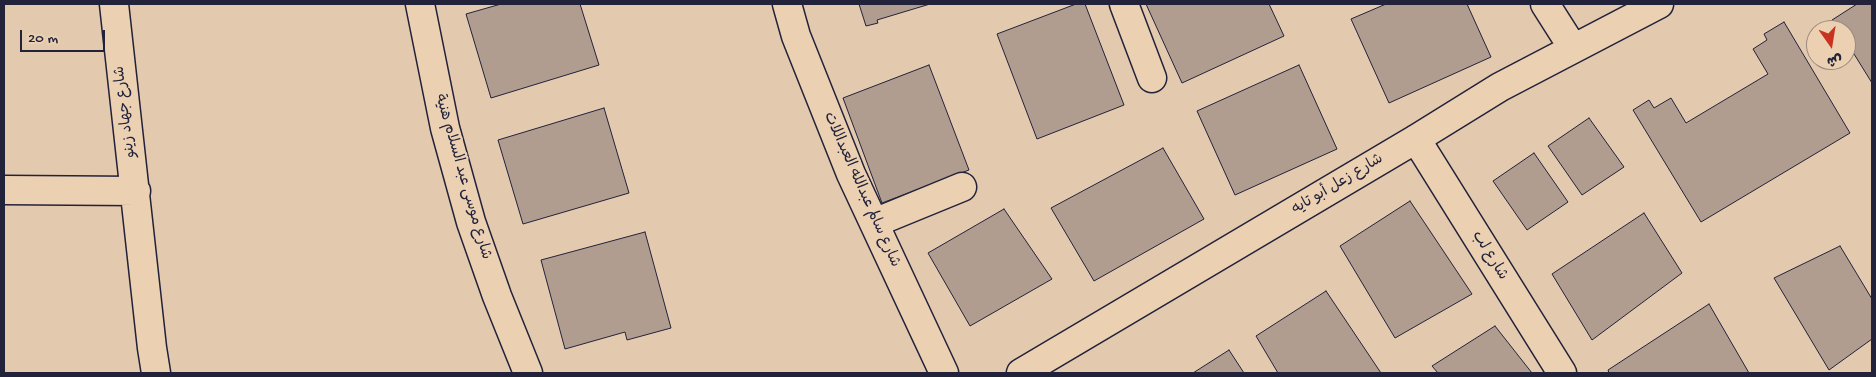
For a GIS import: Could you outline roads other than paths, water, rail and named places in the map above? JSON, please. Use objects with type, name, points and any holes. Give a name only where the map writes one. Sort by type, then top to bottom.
[{"type":"street","name":"شارع جهاد زينو","points":[[114,4],[156,373]]},
{"type":"street","name":"شارع موسى عبد السلام هنية","points":[[420,4],[445,128],[471,222],[497,296],[528,373]]},
{"type":"street","name":"شارع سالم عبدالله العبداللات","points":[[787,4],[796,36],[851,174],[944,373]]},
{"type":"street","points":[[1124,4],[1152,78]]},
{"type":"street","points":[[1545,4],[1573,48]]},
{"type":"street","name":"شارع زعل أبو تايه","points":[[1021,373],[1416,139],[1500,87],[1659,4]]},
{"type":"street","name":"شارع لب","points":[[1416,139],[1562,373]]},
{"type":"street","points":[[874,223],[962,187]]},
{"type":"street","points":[[4,190],[136,191]]}]
